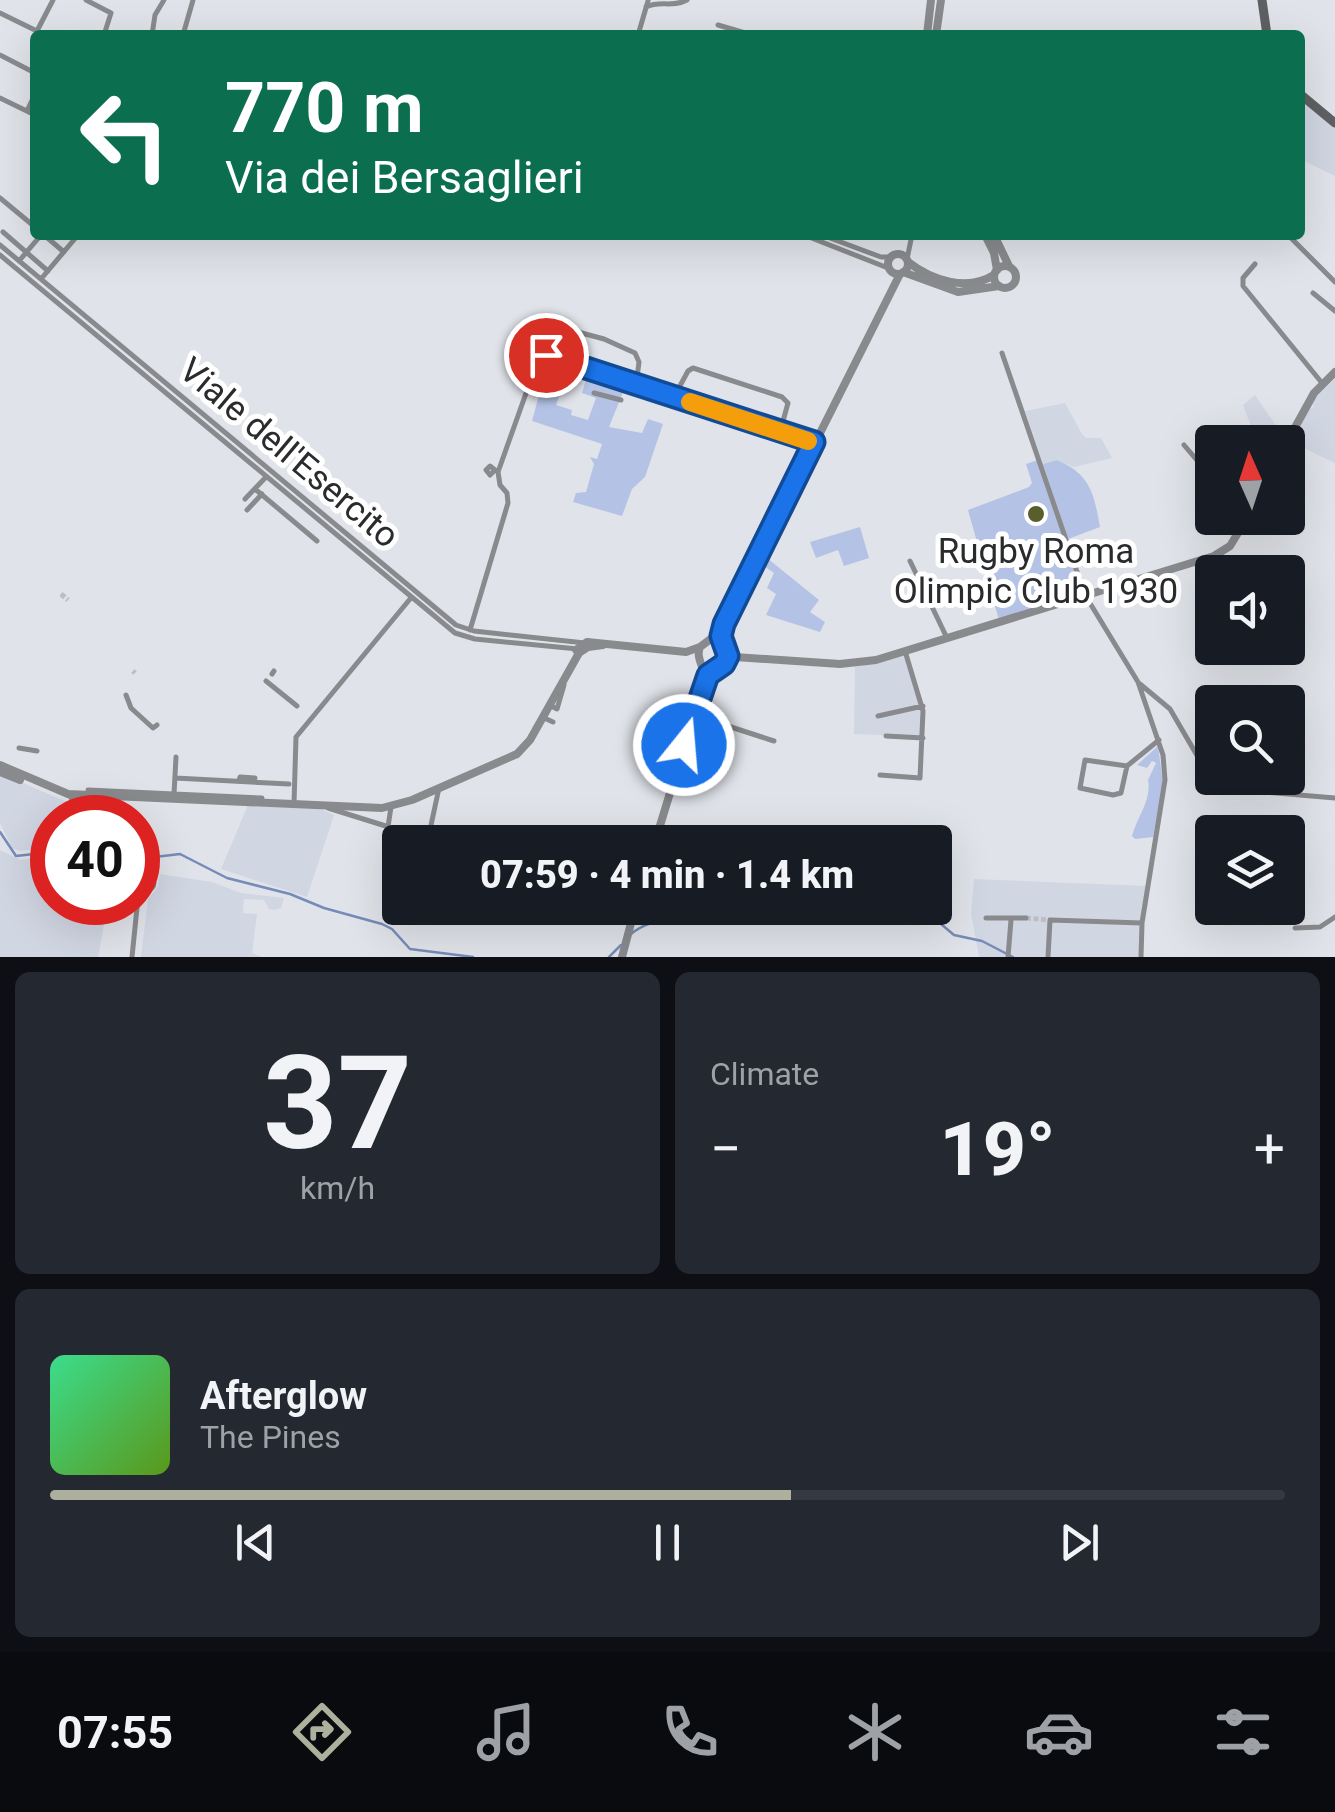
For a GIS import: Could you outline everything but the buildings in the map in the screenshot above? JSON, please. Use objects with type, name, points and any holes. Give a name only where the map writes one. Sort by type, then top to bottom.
[{"type":"main road","points":[[1262,0],[1266,30]]},
{"type":"main road","points":[[1305,98],[1335,123]]},
{"type":"street","points":[[38,30],[53,0]]},
{"type":"street","points":[[86,0],[112,13],[106,30]]},
{"type":"street","points":[[153,30],[164,0]]},
{"type":"street","points":[[185,30],[193,0]]},
{"type":"street","points":[[639,30],[647,4],[675,5],[687,0]]},
{"type":"street","points":[[928,30],[931,0]]},
{"type":"street","points":[[937,30],[941,0]]},
{"type":"street","points":[[0,13],[36,30]]},
{"type":"street","points":[[718,25],[735,30]]},
{"type":"street","points":[[0,55],[30,70]]},
{"type":"street","points":[[0,98],[30,112]]},
{"type":"street","points":[[27,111],[30,105]]},
{"type":"street","points":[[0,198],[30,224]]},
{"type":"street","points":[[0,245],[5,234],[48,271]]},
{"type":"street","points":[[14,260],[38,240]]},
{"type":"street","points":[[49,240],[64,252]]},
{"type":"street","points":[[38,282],[74,240]]},
{"type":"street","points":[[817,240],[958,292],[1013,284],[1015,274],[996,240]]},
{"type":"street","points":[[835,240],[880,257],[902,258],[922,277]]},
{"type":"street","points":[[87,793],[391,807],[518,754],[553,707],[576,646],[686,652],[700,647],[722,630],[894,282],[911,240]]},
{"type":"street","points":[[988,240],[994,252],[999,286]]},
{"type":"street","points":[[1293,240],[1335,282]]},
{"type":"street","name":"Viale dell'Esercito","points":[[0,245],[38,282],[217,432],[290,487],[397,581]]},
{"type":"street","name":"Viale dell'Esercito","points":[[0,255],[14,260]]},
{"type":"street","points":[[896,271],[902,258]]},
{"type":"street","points":[[1255,264],[1243,286],[1322,384]]},
{"type":"street","points":[[922,277],[933,272],[942,279],[964,284],[1009,266]]},
{"type":"street","points":[[1313,293],[1335,311]]},
{"type":"street","points":[[470,634],[508,503],[508,493],[500,484],[498,472],[536,357],[552,324],[604,338],[636,353],[636,378],[648,388]]},
{"type":"street","points":[[1002,353],[1084,595],[1138,682],[1159,740],[1165,776],[1142,923],[1142,957]]},
{"type":"street","points":[[536,357],[546,355],[814,442]]},
{"type":"street","points":[[674,397],[688,371],[694,368],[782,397],[788,403],[780,432]]},
{"type":"street","points":[[1296,425],[1306,405],[1335,372]]},
{"type":"street","points":[[594,393],[621,400]]},
{"type":"street","points":[[1184,446],[1195,459]]},
{"type":"street","name":"Viale dell'Esercito","points":[[247,456],[266,477],[414,595],[455,634],[576,646]]},
{"type":"street","points":[[245,499],[266,477]]},
{"type":"street","points":[[285,493],[290,487]]},
{"type":"street","points":[[255,488],[318,541]]},
{"type":"street","points":[[247,510],[262,494]]},
{"type":"street","points":[[327,528],[334,524]]},
{"type":"street","points":[[711,639],[747,657],[870,662],[1218,554],[1237,535]]},
{"type":"street","points":[[910,561],[947,638]]},
{"type":"street","points":[[294,804],[298,734],[414,595]]},
{"type":"street","points":[[722,630],[726,663]]},
{"type":"street","points":[[700,647],[704,684]]},
{"type":"street","points":[[880,775],[920,778],[922,706],[906,650]]},
{"type":"street","points":[[686,652],[716,669]]},
{"type":"street","points":[[660,825],[708,675],[733,658],[747,657]]},
{"type":"street","points":[[266,681],[297,706]]},
{"type":"street","points":[[1138,682],[1170,708],[1216,788],[1335,798]]},
{"type":"street","points":[[126,694],[131,708],[153,728],[156,725]]},
{"type":"street","points":[[878,716],[922,706]]},
{"type":"street","points":[[694,714],[774,741]]},
{"type":"street","points":[[542,717],[553,722]]},
{"type":"street","points":[[886,736],[923,738]]},
{"type":"street","points":[[1127,766],[1084,760],[1080,788],[1119,794],[1127,766],[1159,740]]},
{"type":"street","points":[[20,748],[37,751]]},
{"type":"street","points":[[174,794],[176,757]]},
{"type":"street","points":[[0,768],[56,795]]},
{"type":"street","points":[[239,781],[240,777],[255,778]]},
{"type":"street","points":[[175,778],[289,784]]},
{"type":"street","points":[[431,825],[435,790]]},
{"type":"street","points":[[76,795],[262,798]]},
{"type":"street","points":[[321,806],[382,826]]},
{"type":"street","points":[[388,825],[391,807]]},
{"type":"street","points":[[1296,928],[1320,927],[1335,917]]},
{"type":"street","points":[[986,918],[1026,918]]},
{"type":"street","points":[[1008,954],[1012,920]]},
{"type":"street","points":[[1048,957],[1050,920],[1142,923]]},
{"type":"street","points":[[132,957],[135,925]]},
{"type":"street","points":[[622,957],[630,925]]},
{"type":"shaded area","points":[[1305,100],[1335,126],[1335,176],[1305,161]]},
{"type":"shaded area","points":[[588,373],[626,385],[609,427],[642,433],[648,419],[663,424],[645,477],[632,489],[622,516],[573,502],[576,493],[586,492],[594,464],[590,457],[597,459],[602,444],[532,421],[539,395],[545,396],[548,386],[561,391],[556,405],[588,420],[596,398],[582,393]]},
{"type":"shaded area","points":[[1335,379],[1335,463],[1305,449],[1305,425],[1301,425],[1308,410],[1314,407],[1311,403]]},
{"type":"shaded area","points":[[1255,395],[1275,425],[1251,425],[1243,405]]},
{"type":"shaded area","points":[[1065,403],[1082,434],[1086,438],[1101,438],[1112,458],[1074,467],[1057,460],[1043,464],[1025,411]]},
{"type":"shaded area","points":[[1038,460],[1077,578],[1058,584],[1062,600],[999,620],[968,510],[1029,487],[1032,483],[1026,464]]},
{"type":"shaded area","points":[[1057,460],[1084,478],[1100,527],[1068,539],[1043,464]]},
{"type":"shaded area","points":[[860,527],[869,558],[844,566],[838,550],[816,558],[810,542]]},
{"type":"shaded area","points":[[762,554],[819,600],[810,612],[825,622],[820,632],[766,615],[776,594],[767,588],[774,573],[758,562]]},
{"type":"shaded area","points":[[905,653],[921,708],[921,737],[854,734],[855,667]]},
{"type":"shaded area","points":[[1158,746],[1163,783],[1153,837],[1135,839],[1132,836],[1156,763],[1152,761],[1147,768],[1137,765]]},
{"type":"shaded area","points":[[0,773],[51,795],[30,795],[30,850],[12,848],[0,823]]},
{"type":"shaded area","points":[[248,805],[316,807],[334,815],[307,897],[221,869]]},
{"type":"shaded area","points":[[0,850],[21,860],[30,859],[30,925],[104,925],[98,957],[0,957]]},
{"type":"shaded area","points":[[160,874],[212,882],[241,893],[284,898],[281,908],[275,910],[269,909],[264,900],[244,899],[243,913],[257,914],[252,953],[262,957],[141,957],[145,925],[160,925]]},
{"type":"shaded area","points":[[974,879],[1146,886],[1139,957],[979,957],[971,913]]},
{"type":"waterway","points":[[0,832],[16,856],[30,854]]},
{"type":"waterway","points":[[160,856],[180,854],[227,878],[382,924],[410,949],[473,957]]},
{"type":"waterway","points":[[631,934],[646,925]]},
{"type":"waterway","points":[[942,925],[954,935],[982,941],[1013,957]]},
{"type":"waterway","points":[[609,957],[621,945]]},
{"type":"tunnel","points":[[61,594],[68,600]]},
{"type":"tunnel","points":[[1026,918],[1050,920]]},
{"type":"slow traffic","points":[[690,402],[808,441]]},
{"type":"place","name":"Rugby Roma Olimpic Club 1930","points":[[1036,514]]},
{"type":"route","points":[[546,355],[814,442],[724,624],[721,636],[728,656],[720,668],[708,675],[684,745]]}]
